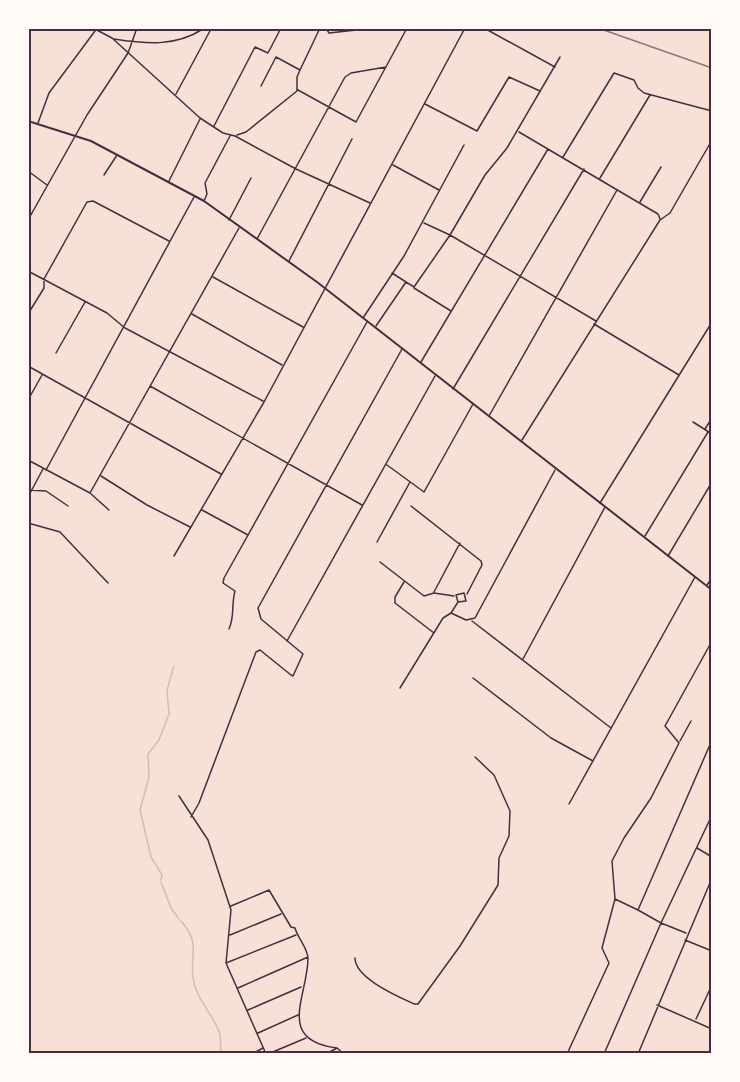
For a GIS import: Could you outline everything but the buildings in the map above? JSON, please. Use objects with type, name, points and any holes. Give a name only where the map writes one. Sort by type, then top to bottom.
[{"type":"street","points":[[28,220],[75,135],[128,53],[137,28]]},
{"type":"street","points":[[268,53],[281,28]]},
{"type":"street","points":[[298,90],[297,77],[320,28]]},
{"type":"street","points":[[326,28],[329,33],[336,35],[375,28]]},
{"type":"street","points":[[298,90],[356,122],[407,28]]},
{"type":"street","points":[[174,556],[264,402],[465,28]]},
{"type":"street","points":[[484,28],[555,68]]},
{"type":"street","points":[[38,124],[49,93],[94,29],[112,38],[132,42],[177,41],[202,29],[212,29],[175,95]]},
{"type":"street","points":[[112,38],[200,118],[213,127],[370,203]]},
{"type":"street","points":[[213,127],[255,47],[300,70]]},
{"type":"street","points":[[261,86],[276,57]]},
{"type":"street","points":[[414,287],[450,235],[485,175],[518,132],[560,57]]},
{"type":"street","points":[[257,240],[348,74],[386,67]]},
{"type":"street","points":[[563,158],[614,73],[634,80],[638,88],[650,95],[711,111]]},
{"type":"street","points":[[424,104],[477,131],[509,77],[542,92]]},
{"type":"street","points":[[235,136],[246,132],[298,90]]},
{"type":"street","points":[[600,179],[650,95]]},
{"type":"street","points":[[169,182],[200,118]]},
{"type":"street","points":[[28,121],[75,135],[117,154],[204,201],[325,288],[711,590]]},
{"type":"street","points":[[518,132],[640,203],[657,214],[660,220]]},
{"type":"street","points":[[204,201],[207,194],[205,183],[231,135]]},
{"type":"street","points":[[288,262],[352,139]]},
{"type":"street","points":[[521,441],[660,220],[670,213],[711,140]]},
{"type":"street","points":[[363,318],[423,222],[464,145]]},
{"type":"street","points":[[420,363],[548,149]]},
{"type":"street","points":[[104,175],[117,154]]},
{"type":"street","points":[[392,164],[440,190]]},
{"type":"street","points":[[640,203],[661,167]]},
{"type":"street","points":[[453,389],[584,169]]},
{"type":"street","points":[[28,171],[48,186]]},
{"type":"street","points":[[229,219],[251,178]]},
{"type":"street","points":[[488,417],[617,190]]},
{"type":"street","points":[[28,497],[85,399],[195,196]]},
{"type":"street","points":[[28,314],[44,288],[44,279],[85,204],[90,200],[170,242]]},
{"type":"street","points":[[423,222],[450,235],[555,296],[680,375]]},
{"type":"street","points":[[90,494],[239,227]]},
{"type":"street","points":[[28,271],[85,301],[124,328],[245,394],[264,402]]},
{"type":"street","points":[[392,273],[452,312]]},
{"type":"street","points":[[212,276],[304,327]]},
{"type":"street","points":[[375,328],[406,282]]},
{"type":"street","points":[[56,353],[85,301]]},
{"type":"street","points":[[191,313],[283,366]]},
{"type":"street","points":[[229,629],[234,620],[235,591],[223,583],[367,321]]},
{"type":"street","points":[[600,502],[711,322]]},
{"type":"street","points":[[191,817],[199,803],[256,652],[260,650],[293,676],[297,669],[303,654],[261,619],[258,614],[260,602],[402,349]]},
{"type":"street","points":[[28,366],[222,474]]},
{"type":"street","points":[[28,399],[43,374]]},
{"type":"street","points":[[287,641],[436,375]]},
{"type":"street","points":[[150,386],[363,506]]},
{"type":"street","points":[[386,465],[424,492],[473,404]]},
{"type":"street","points":[[705,430],[711,418]]},
{"type":"street","points":[[693,422],[711,434]]},
{"type":"street","points":[[644,537],[708,432]]},
{"type":"street","points":[[28,460],[90,494],[109,510]]},
{"type":"street","points":[[471,621],[556,469]]},
{"type":"street","points":[[101,476],[147,505],[191,527]]},
{"type":"street","points":[[377,542],[410,482]]},
{"type":"street","points":[[668,556],[711,482]]},
{"type":"street","points":[[30,491],[46,490],[68,506]]},
{"type":"street","points":[[411,506],[460,543],[482,563],[466,595],[465,602],[458,602]]},
{"type":"street","points":[[523,659],[606,507]]},
{"type":"street","points":[[202,510],[249,535]]},
{"type":"street","points":[[28,523],[60,532],[108,583]]},
{"type":"street","points":[[434,593],[460,543]]},
{"type":"street","points":[[380,562],[424,596],[434,593],[455,597],[458,602]]},
{"type":"street","points":[[569,804],[695,577]]},
{"type":"street","points":[[707,586],[711,578]]},
{"type":"street","points":[[404,581],[395,597],[395,603],[434,633]]},
{"type":"street","points":[[455,597],[460,592],[466,595]]},
{"type":"street","points":[[400,688],[442,618],[451,613],[458,602]]},
{"type":"street","points":[[451,613],[471,621],[612,729]]},
{"type":"street","points":[[679,743],[665,726],[711,641]]},
{"type":"street","points":[[473,678],[551,738],[594,762]]},
{"type":"street","points":[[567,1053],[579,1023],[609,963],[602,948],[615,898],[611,866],[614,855],[651,798],[691,721]]},
{"type":"street","points":[[638,910],[711,742]]},
{"type":"street","points":[[355,958],[361,973],[397,995],[418,1004],[460,946],[498,885],[499,858],[509,836],[510,811],[494,776],[475,758]]},
{"type":"street","points":[[179,796],[208,840],[231,907],[226,963],[264,1048],[267,1053],[307,1037]]},
{"type":"street","points":[[604,1053],[711,815]]},
{"type":"street","points":[[696,848],[711,857]]},
{"type":"street","points":[[638,1053],[656,1005],[711,878]]},
{"type":"street","points":[[231,907],[269,890],[291,927],[295,928],[308,957],[299,1015],[307,1037],[319,1046],[338,1048],[344,1053]]},
{"type":"street","points":[[615,898],[687,934]]},
{"type":"street","points":[[230,935],[283,913]]},
{"type":"street","points":[[226,963],[297,935]]},
{"type":"street","points":[[684,939],[711,951]]},
{"type":"street","points":[[237,988],[308,957]]},
{"type":"street","points":[[695,1020],[711,985]]},
{"type":"street","points":[[247,1010],[303,986]]},
{"type":"street","points":[[656,1005],[695,1020],[711,1029]]},
{"type":"street","points":[[258,1033],[299,1015]]},
{"type":"street","points":[[252,1053],[264,1048]]},
{"type":"street","points":[[326,1053],[338,1048]]},
{"type":"waterway","points":[[161,880],[162,875],[151,857],[140,810],[149,777],[148,754],[159,740],[169,714],[167,690],[174,666]]},
{"type":"waterway","points":[[161,882],[171,908],[179,919]]},
{"type":"waterway","points":[[181,921],[193,942],[193,978],[201,1000],[220,1034],[221,1054]]},
{"type":"railway","points":[[598,28],[712,68]]}]
